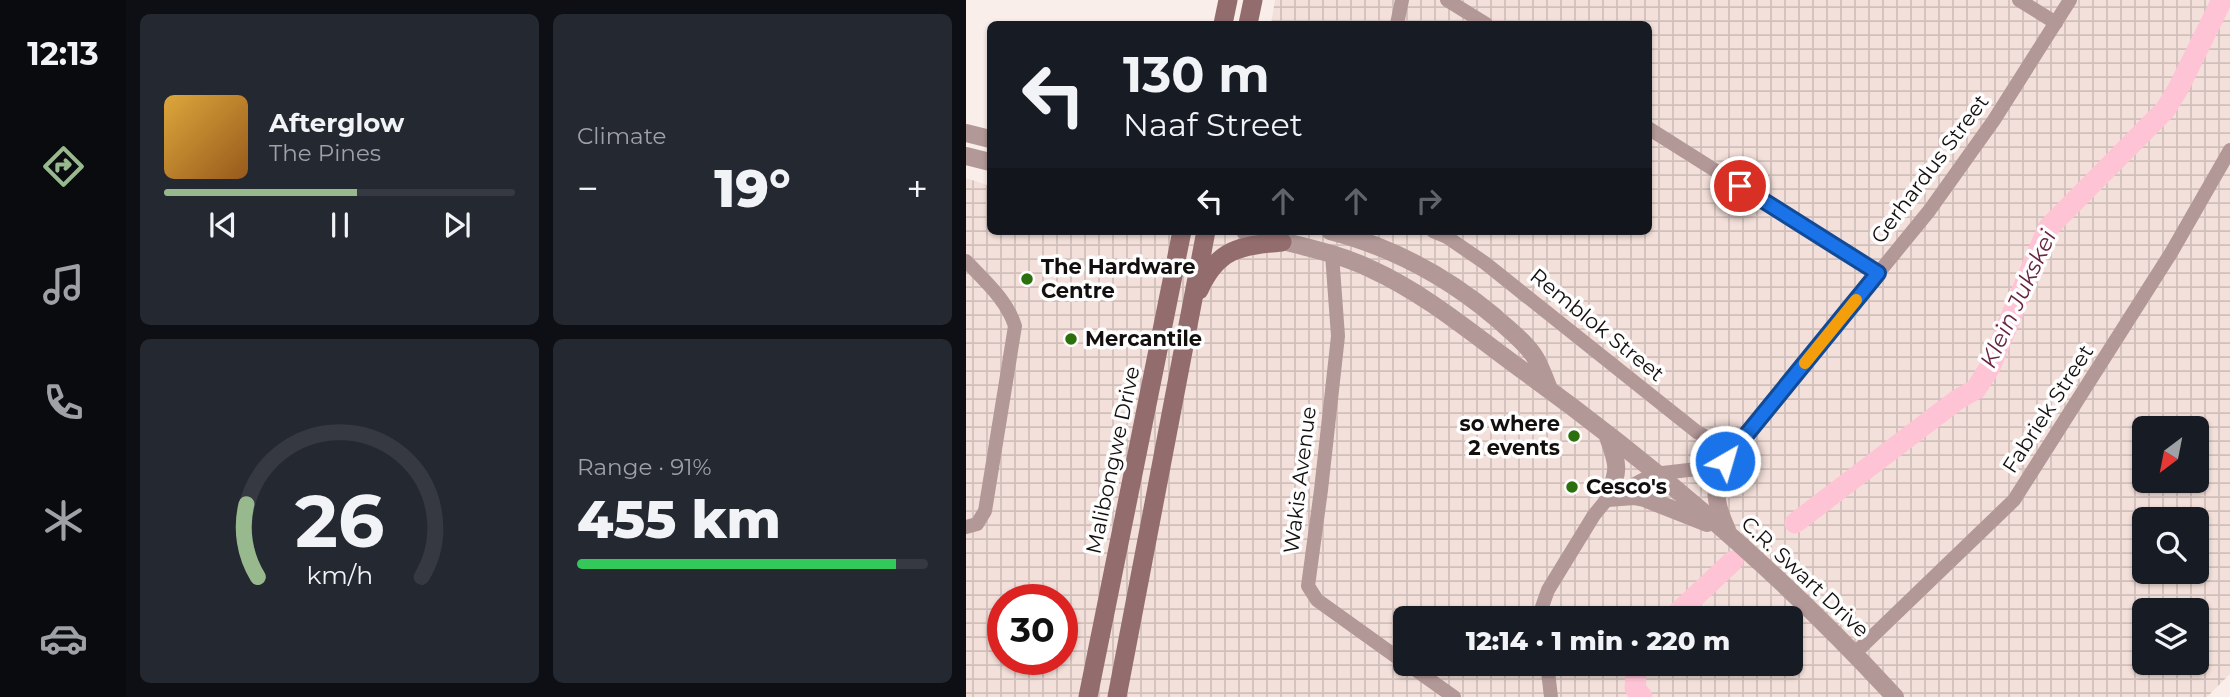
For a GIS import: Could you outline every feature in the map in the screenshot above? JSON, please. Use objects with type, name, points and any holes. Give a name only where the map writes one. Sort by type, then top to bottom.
[{"type":"main road","points":[[1224,21],[1228,0]]},
{"type":"main road","points":[[1249,21],[1253,0]]},
{"type":"main road","points":[[1168,235],[1173,274]]},
{"type":"main road","name":"Malibongwe Drive","points":[[1088,697],[1181,235]]},
{"type":"main road","points":[[1117,697],[1205,235]]},
{"type":"main road","points":[[1190,312],[1205,279],[1222,257],[1248,245],[1282,242]]},
{"type":"street","points":[[1398,21],[1402,0]]},
{"type":"street","points":[[1447,0],[1481,21]]},
{"type":"street","points":[[2019,0],[2056,23]]},
{"type":"street","name":"Gerhardus Street","points":[[1725,461],[1916,228],[1974,149],[2070,0]]},
{"type":"street","points":[[1652,131],[1878,273]]},
{"type":"street","points":[[966,133],[987,138]]},
{"type":"street","name":"Fabriek Street","points":[[1854,654],[2014,500],[2171,253],[2230,150]]},
{"type":"street","points":[[966,156],[987,161]]},
{"type":"street","name":"C.R. Swart Drive","points":[[1258,235],[1332,254],[1369,268],[1423,297],[1549,389],[1726,533],[1793,592],[1895,697]]},
{"type":"street","name":"C.R. Swart Drive","points":[[1345,235],[1399,254],[1466,293],[1508,328],[1535,358],[1549,389]]},
{"type":"street","name":"Remblok Street","points":[[1442,235],[1485,263],[1697,432],[1714,441],[1737,445]]},
{"type":"street","name":"Wakis Avenue","points":[[1332,254],[1338,337],[1308,586],[1317,600],[1393,654]]},
{"type":"street","points":[[966,261],[1012,313],[1015,326],[986,504],[981,520],[968,527]]},
{"type":"street","points":[[1544,606],[1552,582],[1594,514],[1608,498],[1618,472],[1607,435]]},
{"type":"street","points":[[1608,498],[1654,474],[1697,469],[1725,461]]},
{"type":"street","points":[[1725,461],[1718,478],[1716,503],[1726,533]]},
{"type":"street","points":[[1608,498],[1644,498],[1726,533]]},
{"type":"street","name":"Wakis Avenue","points":[[1424,676],[1454,697]]},
{"type":"street","points":[[1549,676],[1551,697]]},
{"type":"shaded area","points":[[1275,0],[2230,0],[2230,674],[2207,697],[966,697],[966,178],[987,185],[987,235],[1652,235],[1652,21],[1272,21]]},
{"type":"waterway","name":"Klein Jukskei","points":[[1795,523],[1957,400],[1976,389],[1990,367],[2048,228],[2165,110],[2222,0]]},
{"type":"waterway","name":"Klein Jukskei","points":[[1685,606],[1733,561]]},
{"type":"waterway","name":"Klein Jukskei","points":[[1636,676],[1635,688],[1642,697]]},
{"type":"slow traffic","points":[[1805,363],[1856,300]]},
{"type":"place","name":"The Hardware Centre","points":[[1027,279]]},
{"type":"place","name":"Mercantile","points":[[1071,339]]},
{"type":"place","name":"so where 2 events","points":[[1574,436]]},
{"type":"place","name":"Cesco's","points":[[1572,487]]},
{"type":"route","points":[[1725,461],[1878,273],[1740,186]]}]
